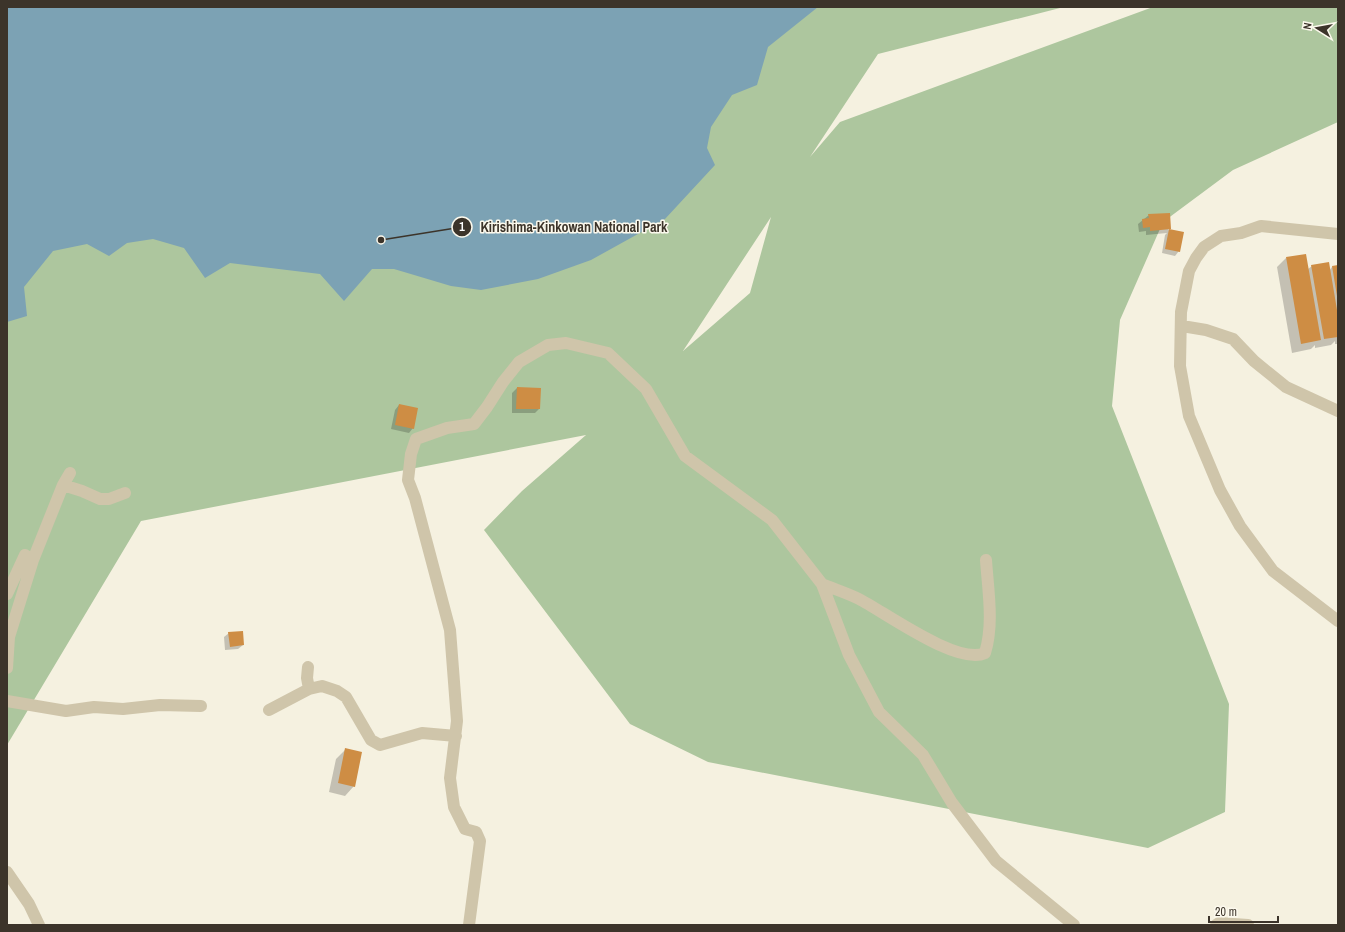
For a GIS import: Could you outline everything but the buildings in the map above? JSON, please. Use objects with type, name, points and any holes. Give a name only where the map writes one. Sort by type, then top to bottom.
[{"type":"street","points":[[1338,234],[1261,226],[1241,233],[1221,236],[1204,247],[1189,271],[1181,312],[1182,326],[1180,366],[1189,416],[1220,490],[1240,526],[1273,571],[1338,621]]},
{"type":"street","points":[[1182,326],[1206,330],[1233,339],[1254,361],[1286,387],[1338,410]]},
{"type":"street","points":[[469,925],[480,840],[476,832],[465,829],[454,807],[450,778],[458,721],[450,630],[415,498],[408,480],[411,454],[416,439],[447,428],[474,424],[488,407],[502,382],[519,362],[548,345],[566,343],[608,353],[646,390],[685,456],[772,520],[822,584],[849,655],[878,712],[923,755],[952,803],[996,861],[1074,925]]},
{"type":"street","points":[[7,668],[9,636],[34,560],[63,485],[70,473]]},
{"type":"street","points":[[63,485],[100,498],[108,498],[125,493]]},
{"type":"street","points":[[7,594],[24,555],[34,560]]},
{"type":"street","points":[[822,584],[859,599],[934,643],[979,656],[985,652],[989,642],[990,627],[986,560]]},
{"type":"street","points":[[308,666],[307,678],[309,689]]},
{"type":"street","points":[[269,710],[309,689],[322,686],[338,691],[346,697],[371,740],[380,745],[422,733],[456,736]]},
{"type":"street","points":[[7,702],[66,711],[94,707],[123,709],[160,705],[201,706]]},
{"type":"street","points":[[7,872],[29,904],[39,925]]},
{"type":"street","points":[[1216,925],[1219,923],[1248,925]]},
{"type":"green space","points":[[7,7],[1064,7],[878,54],[810,157],[840,122],[1153,7],[1338,7],[1338,122],[1233,170],[1163,222],[1120,320],[1112,406],[1229,704],[1225,812],[1148,848],[708,762],[630,724],[484,530],[522,491],[586,435],[141,521],[7,745]],"holes":[[[771,217],[750,293],[683,351]]]},
{"type":"water","points":[[7,7],[818,7],[768,47],[757,85],[732,95],[711,127],[707,148],[715,165],[665,219],[591,260],[538,279],[481,290],[451,286],[394,269],[372,269],[344,301],[320,274],[230,263],[205,278],[184,248],[153,239],[127,243],[109,256],[87,244],[53,251],[24,287],[27,316],[7,322]]},
{"type":"place","name":"Kirishima-Kinkowan National Park","points":[[381,240]]}]
